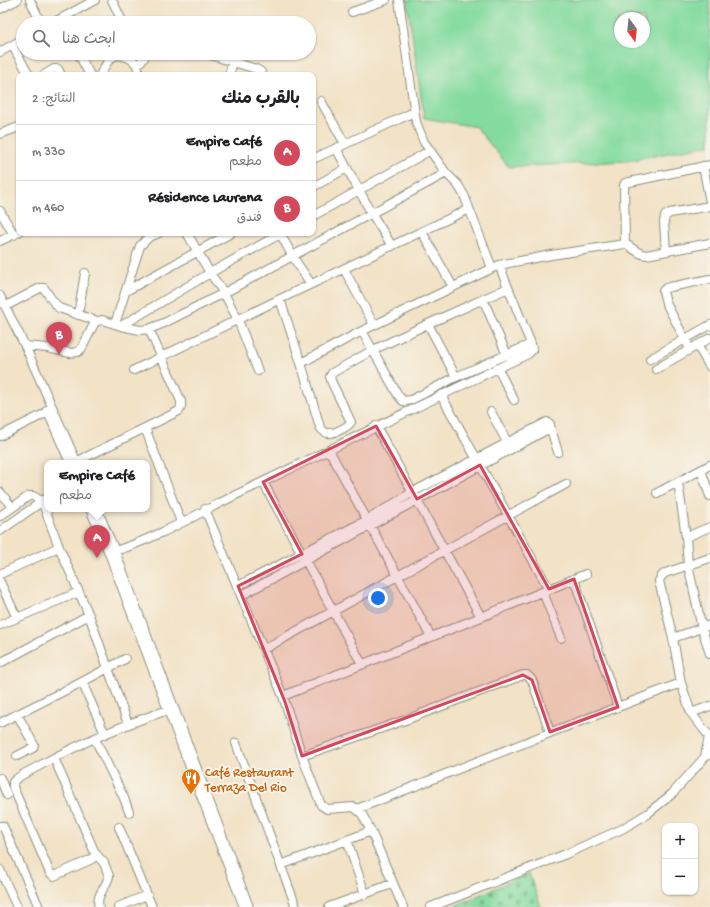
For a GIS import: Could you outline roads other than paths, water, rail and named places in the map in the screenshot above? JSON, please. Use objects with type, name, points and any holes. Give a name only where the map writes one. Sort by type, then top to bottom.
[{"type":"street","points":[[0,9],[17,0]]},
{"type":"street","points":[[30,0],[38,16]]},
{"type":"street","points":[[68,16],[95,0]]},
{"type":"street","points":[[112,0],[120,16]]},
{"type":"street","points":[[352,12],[386,0]]},
{"type":"street","points":[[115,550],[138,543],[376,426],[498,369],[528,354],[532,350],[531,344],[508,288],[496,267],[469,210],[461,189],[429,151],[419,133],[414,112],[399,0]]},
{"type":"street","points":[[0,52],[16,43]]},
{"type":"street","points":[[12,45],[16,52]]},
{"type":"street","points":[[20,60],[27,72]]},
{"type":"street","points":[[82,60],[88,72]]},
{"type":"street","points":[[102,72],[110,60]]},
{"type":"street","points":[[133,60],[137,65],[137,72]]},
{"type":"street","points":[[137,65],[142,60]]},
{"type":"street","points":[[227,60],[261,72]]},
{"type":"street","points":[[230,72],[233,62]]},
{"type":"street","points":[[49,72],[54,69],[58,69],[60,72]]},
{"type":"street","points":[[321,101],[345,144]]},
{"type":"street","points":[[316,158],[414,112]]},
{"type":"street","points":[[0,134],[16,128]]},
{"type":"street","points":[[336,148],[372,214],[392,246]]},
{"type":"street","points":[[316,214],[429,151]]},
{"type":"street","points":[[625,244],[625,183],[707,166],[710,202]]},
{"type":"street","points":[[316,185],[347,168]]},
{"type":"street","points":[[3,307],[40,288],[44,288],[59,308],[97,321],[102,320],[140,330],[150,329],[293,257],[446,173]]},
{"type":"street","points":[[666,251],[665,216],[670,213],[710,206]]},
{"type":"street","points":[[134,370],[311,284],[469,210]]},
{"type":"street","points":[[0,211],[16,233],[0,242]]},
{"type":"street","points":[[422,232],[453,287]]},
{"type":"street","points":[[118,325],[126,291],[140,246],[145,240],[153,236]]},
{"type":"street","points":[[189,236],[210,273],[224,293],[238,320],[258,371]]},
{"type":"street","points":[[126,291],[224,236]]},
{"type":"street","points":[[118,325],[276,236]]},
{"type":"street","points":[[282,236],[293,257],[311,284]]},
{"type":"street","points":[[301,363],[374,325],[496,267],[551,255],[625,244],[631,246],[637,252],[642,254],[651,254],[710,243]]},
{"type":"street","points":[[344,269],[374,325]]},
{"type":"street","points":[[78,315],[85,272]]},
{"type":"street","points":[[710,279],[670,287],[663,290],[666,303],[684,339],[694,347],[710,368]]},
{"type":"street","points":[[280,299],[320,427],[324,432],[330,433],[348,426],[351,422],[332,383],[330,375],[336,370],[373,350],[508,288]]},
{"type":"street","points":[[0,296],[3,307],[48,412],[72,460]]},
{"type":"street","points":[[483,299],[507,355]]},
{"type":"street","points":[[3,307],[25,346],[73,460]]},
{"type":"street","points":[[25,346],[48,348],[70,353],[78,352],[82,348],[92,324],[97,321]]},
{"type":"street","points":[[428,324],[456,377]]},
{"type":"street","points":[[650,359],[710,325]]},
{"type":"street","points":[[80,460],[179,411],[181,401],[150,329]]},
{"type":"street","points":[[362,331],[398,395],[404,402],[531,344]]},
{"type":"street","points":[[656,369],[710,338]]},
{"type":"street","points":[[498,369],[514,400]]},
{"type":"street","points":[[441,395],[508,516],[546,591],[561,638]]},
{"type":"street","points":[[0,436],[48,412]]},
{"type":"street","points":[[490,412],[507,442]]},
{"type":"street","points":[[478,462],[507,442],[546,422],[548,422],[550,426],[558,452]]},
{"type":"street","points":[[376,426],[481,618]]},
{"type":"street","points":[[242,595],[304,557],[369,523],[415,496],[478,462],[550,428],[550,426]]},
{"type":"street","points":[[145,428],[181,522]]},
{"type":"street","points":[[329,450],[431,637]]},
{"type":"street","points":[[657,493],[710,465]]},
{"type":"street","points":[[701,470],[710,496]]},
{"type":"street","points":[[263,482],[362,664]]},
{"type":"street","points":[[678,482],[686,537],[688,565],[706,626],[710,654]]},
{"type":"street","points":[[264,649],[566,484]]},
{"type":"street","points":[[0,492],[12,507]]},
{"type":"street","points":[[0,516],[29,496],[44,499]]},
{"type":"street","points":[[0,531],[44,500]]},
{"type":"street","points":[[205,509],[283,696],[302,756],[321,805],[323,808],[327,809],[350,807],[357,809],[362,814],[371,831],[402,907]]},
{"type":"street","points":[[49,512],[59,547],[89,614],[128,724]]},
{"type":"street","points":[[91,512],[109,553],[244,907]]},
{"type":"street","points":[[98,512],[115,550],[250,907]]},
{"type":"street","points":[[686,537],[710,528]]},
{"type":"street","points":[[0,574],[59,547]]},
{"type":"street","points":[[238,586],[304,557]]},
{"type":"street","points":[[431,907],[566,854],[622,830],[647,814],[672,794],[707,755],[709,736],[691,713],[681,683],[659,581],[661,576],[665,574],[710,558]]},
{"type":"street","points":[[283,696],[481,618],[586,574]]},
{"type":"street","points":[[574,579],[618,707]]},
{"type":"street","points":[[0,582],[17,618]]},
{"type":"street","points":[[0,626],[79,592]]},
{"type":"street","points":[[0,663],[89,614]]},
{"type":"street","points":[[672,638],[706,626]]},
{"type":"street","points":[[0,723],[125,659]]},
{"type":"street","points":[[302,756],[408,719],[523,675],[527,675],[532,680],[550,732]]},
{"type":"street","points":[[82,682],[106,734]]},
{"type":"street","points":[[357,809],[550,732],[681,683]]},
{"type":"street","points":[[691,713],[710,706]]},
{"type":"street","points":[[7,795],[14,781],[54,758],[128,724],[168,710]]},
{"type":"street","points":[[17,714],[34,745],[33,748],[18,756]]},
{"type":"street","points":[[95,739],[124,798],[129,812]]},
{"type":"street","points":[[236,743],[296,907]]},
{"type":"street","points":[[54,758],[95,853],[104,863],[109,876],[99,896],[99,907]]},
{"type":"street","points":[[0,778],[7,795],[52,875],[56,876],[92,859],[95,853]]},
{"type":"street","points":[[0,826],[3,826],[39,907]]},
{"type":"street","points":[[119,827],[152,907]]},
{"type":"street","points":[[281,865],[371,831]]},
{"type":"street","points":[[347,840],[365,894]]},
{"type":"street","points":[[0,870],[17,907]]},
{"type":"street","points":[[329,907],[392,884]]},
{"type":"street","points":[[118,907],[147,895]]},
{"type":"place","name":"Résidence Laurena","points":[[59,355]]},
{"type":"place","name":"Empire Café","points":[[97,558]]},
{"type":"place","name":"Café Restaurant Terraza Del Rio","points":[[191,795]]}]
